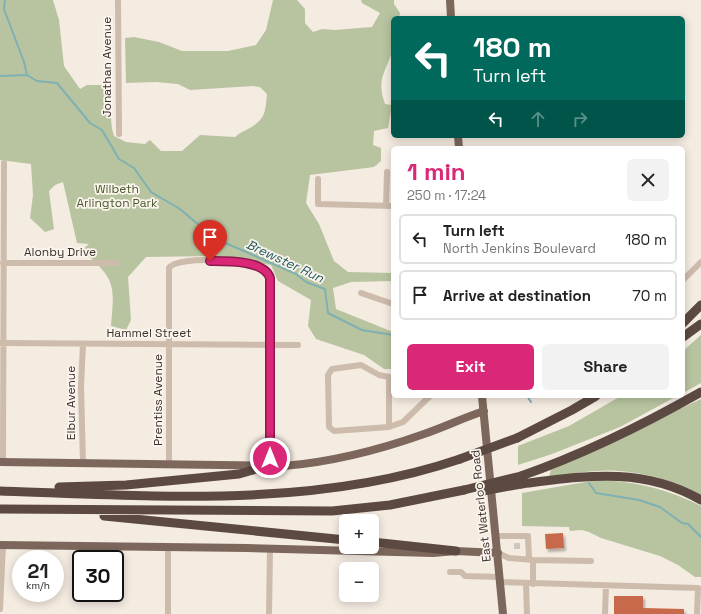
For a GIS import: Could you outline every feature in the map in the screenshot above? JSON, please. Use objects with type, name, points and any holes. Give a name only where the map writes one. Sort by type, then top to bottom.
[{"type":"highway","points":[[685,321],[701,305]]},
{"type":"highway","points":[[685,336],[701,324]]},
{"type":"highway","points":[[521,480],[604,444],[701,392]]},
{"type":"highway","points":[[0,490],[170,495],[296,493],[359,486],[403,476],[460,459],[517,438],[593,398]]},
{"type":"highway","points":[[0,490],[126,485],[239,474],[270,466]]},
{"type":"highway","points":[[0,509],[301,512],[367,508],[464,492],[521,480],[592,475],[630,476],[677,488],[701,500]]},
{"type":"highway","points":[[33,509],[339,539]]},
{"type":"highway","points":[[379,543],[456,551]]},
{"type":"main road","points":[[450,0],[451,16]]},
{"type":"main road","name":"East Waterloo Road","points":[[482,398],[503,614]]},
{"type":"main road","points":[[2,462],[169,463],[270,466],[301,464],[346,457],[400,441],[484,411]]},
{"type":"main road","points":[[1,545],[433,553],[456,551],[498,553]]},
{"type":"street","name":"Jonathan Avenue","points":[[118,0],[118,134]]},
{"type":"street","points":[[2,462],[4,163]]},
{"type":"street","points":[[386,206],[387,172]]},
{"type":"street","points":[[318,179],[318,204],[391,206]]},
{"type":"street","name":"Prentiss Avenue","points":[[169,463],[170,266],[181,262],[230,262],[255,266],[266,272],[269,276],[271,286],[270,345]]},
{"type":"street","points":[[685,278],[701,262]]},
{"type":"street","name":"Alonby Drive","points":[[3,263],[117,263]]},
{"type":"street","points":[[361,293],[391,303]]},
{"type":"street","name":"Hammel Street","points":[[2,343],[298,345]]},
{"type":"street","name":"Elbur Avenue","points":[[83,344],[81,387],[83,462]]},
{"type":"street","points":[[270,345],[270,466]]},
{"type":"street","points":[[389,428],[391,378],[379,375],[361,365],[332,369],[328,375],[329,427],[334,431],[389,428],[399,424],[428,398]]},
{"type":"street","points":[[496,536],[528,536],[533,584]]},
{"type":"street","points":[[516,536],[517,543]]},
{"type":"street","points":[[0,609],[1,545]]},
{"type":"street","points":[[168,548],[168,614]]},
{"type":"street","points":[[269,614],[270,549]]},
{"type":"street","points":[[498,553],[509,558],[517,555],[531,559],[591,561]]},
{"type":"street","points":[[450,572],[461,572],[465,576],[533,584],[698,588],[696,614]]},
{"type":"street","points":[[526,583],[527,614]]},
{"type":"street","points":[[605,614],[606,586]]},
{"type":"green space","name":"Wilbeth Arlington Park","points":[[0,0],[53,0],[59,20],[64,66],[80,89],[87,85],[110,85],[112,130],[114,136],[126,142],[145,144],[150,140],[161,151],[182,151],[200,135],[235,137],[254,125],[264,115],[267,94],[260,87],[253,86],[190,90],[178,84],[156,82],[126,83],[125,38],[134,37],[159,42],[182,51],[228,51],[256,45],[266,30],[273,0],[297,0],[305,9],[305,23],[313,32],[322,29],[335,30],[372,27],[380,13],[362,3],[361,0],[394,0],[394,4],[400,13],[399,16],[391,16],[391,55],[383,74],[381,87],[385,104],[391,105],[391,111],[388,128],[374,131],[373,145],[381,148],[381,161],[374,167],[310,175],[306,203],[319,224],[334,261],[348,272],[391,273],[391,281],[351,282],[333,288],[336,309],[391,331],[391,369],[384,369],[364,355],[316,339],[308,326],[311,300],[278,281],[271,265],[213,256],[146,257],[128,277],[131,320],[126,330],[111,326],[113,300],[110,283],[101,268],[82,250],[89,244],[77,243],[63,182],[55,185],[49,191],[54,229],[45,232],[30,218],[33,195],[31,164],[0,160]]},
{"type":"green space","points":[[701,335],[701,383],[685,392],[685,349]]},
{"type":"green space","points":[[618,398],[673,398],[620,427],[552,454],[518,465],[518,446],[569,426]]},
{"type":"green space","points":[[701,399],[701,496],[678,484],[664,479],[621,471],[608,470],[549,478],[551,469]]},
{"type":"green space","points":[[597,480],[624,482],[650,487],[676,495],[701,506],[701,577],[695,577],[678,565],[660,556],[601,538],[582,530],[570,531],[569,527],[522,526],[522,493]]},
{"type":"building","points":[[563,533],[564,548],[546,549],[545,534]]},
{"type":"building","points":[[614,596],[643,596],[643,608],[684,609],[684,614],[614,614]]},
{"type":"waterway","points":[[5,0],[4,9],[24,62],[27,75]]},
{"type":"waterway","name":"Brewster Run","points":[[0,76],[27,75],[37,81],[57,83],[90,123],[102,130],[119,159],[134,168],[151,192],[180,209],[214,238],[296,274],[306,282],[325,289],[328,313],[362,330],[391,335]]},
{"type":"waterway","name":"Brewster Run","points":[[528,398],[531,402]]},
{"type":"waterway","name":"Brewster Run","points":[[589,483],[596,493],[639,500],[660,507],[682,523],[688,524],[701,537]]},
{"type":"tunnel","points":[[517,543],[517,552]]},
{"type":"route","points":[[210,261],[243,262],[266,272],[270,278],[270,458]]}]
